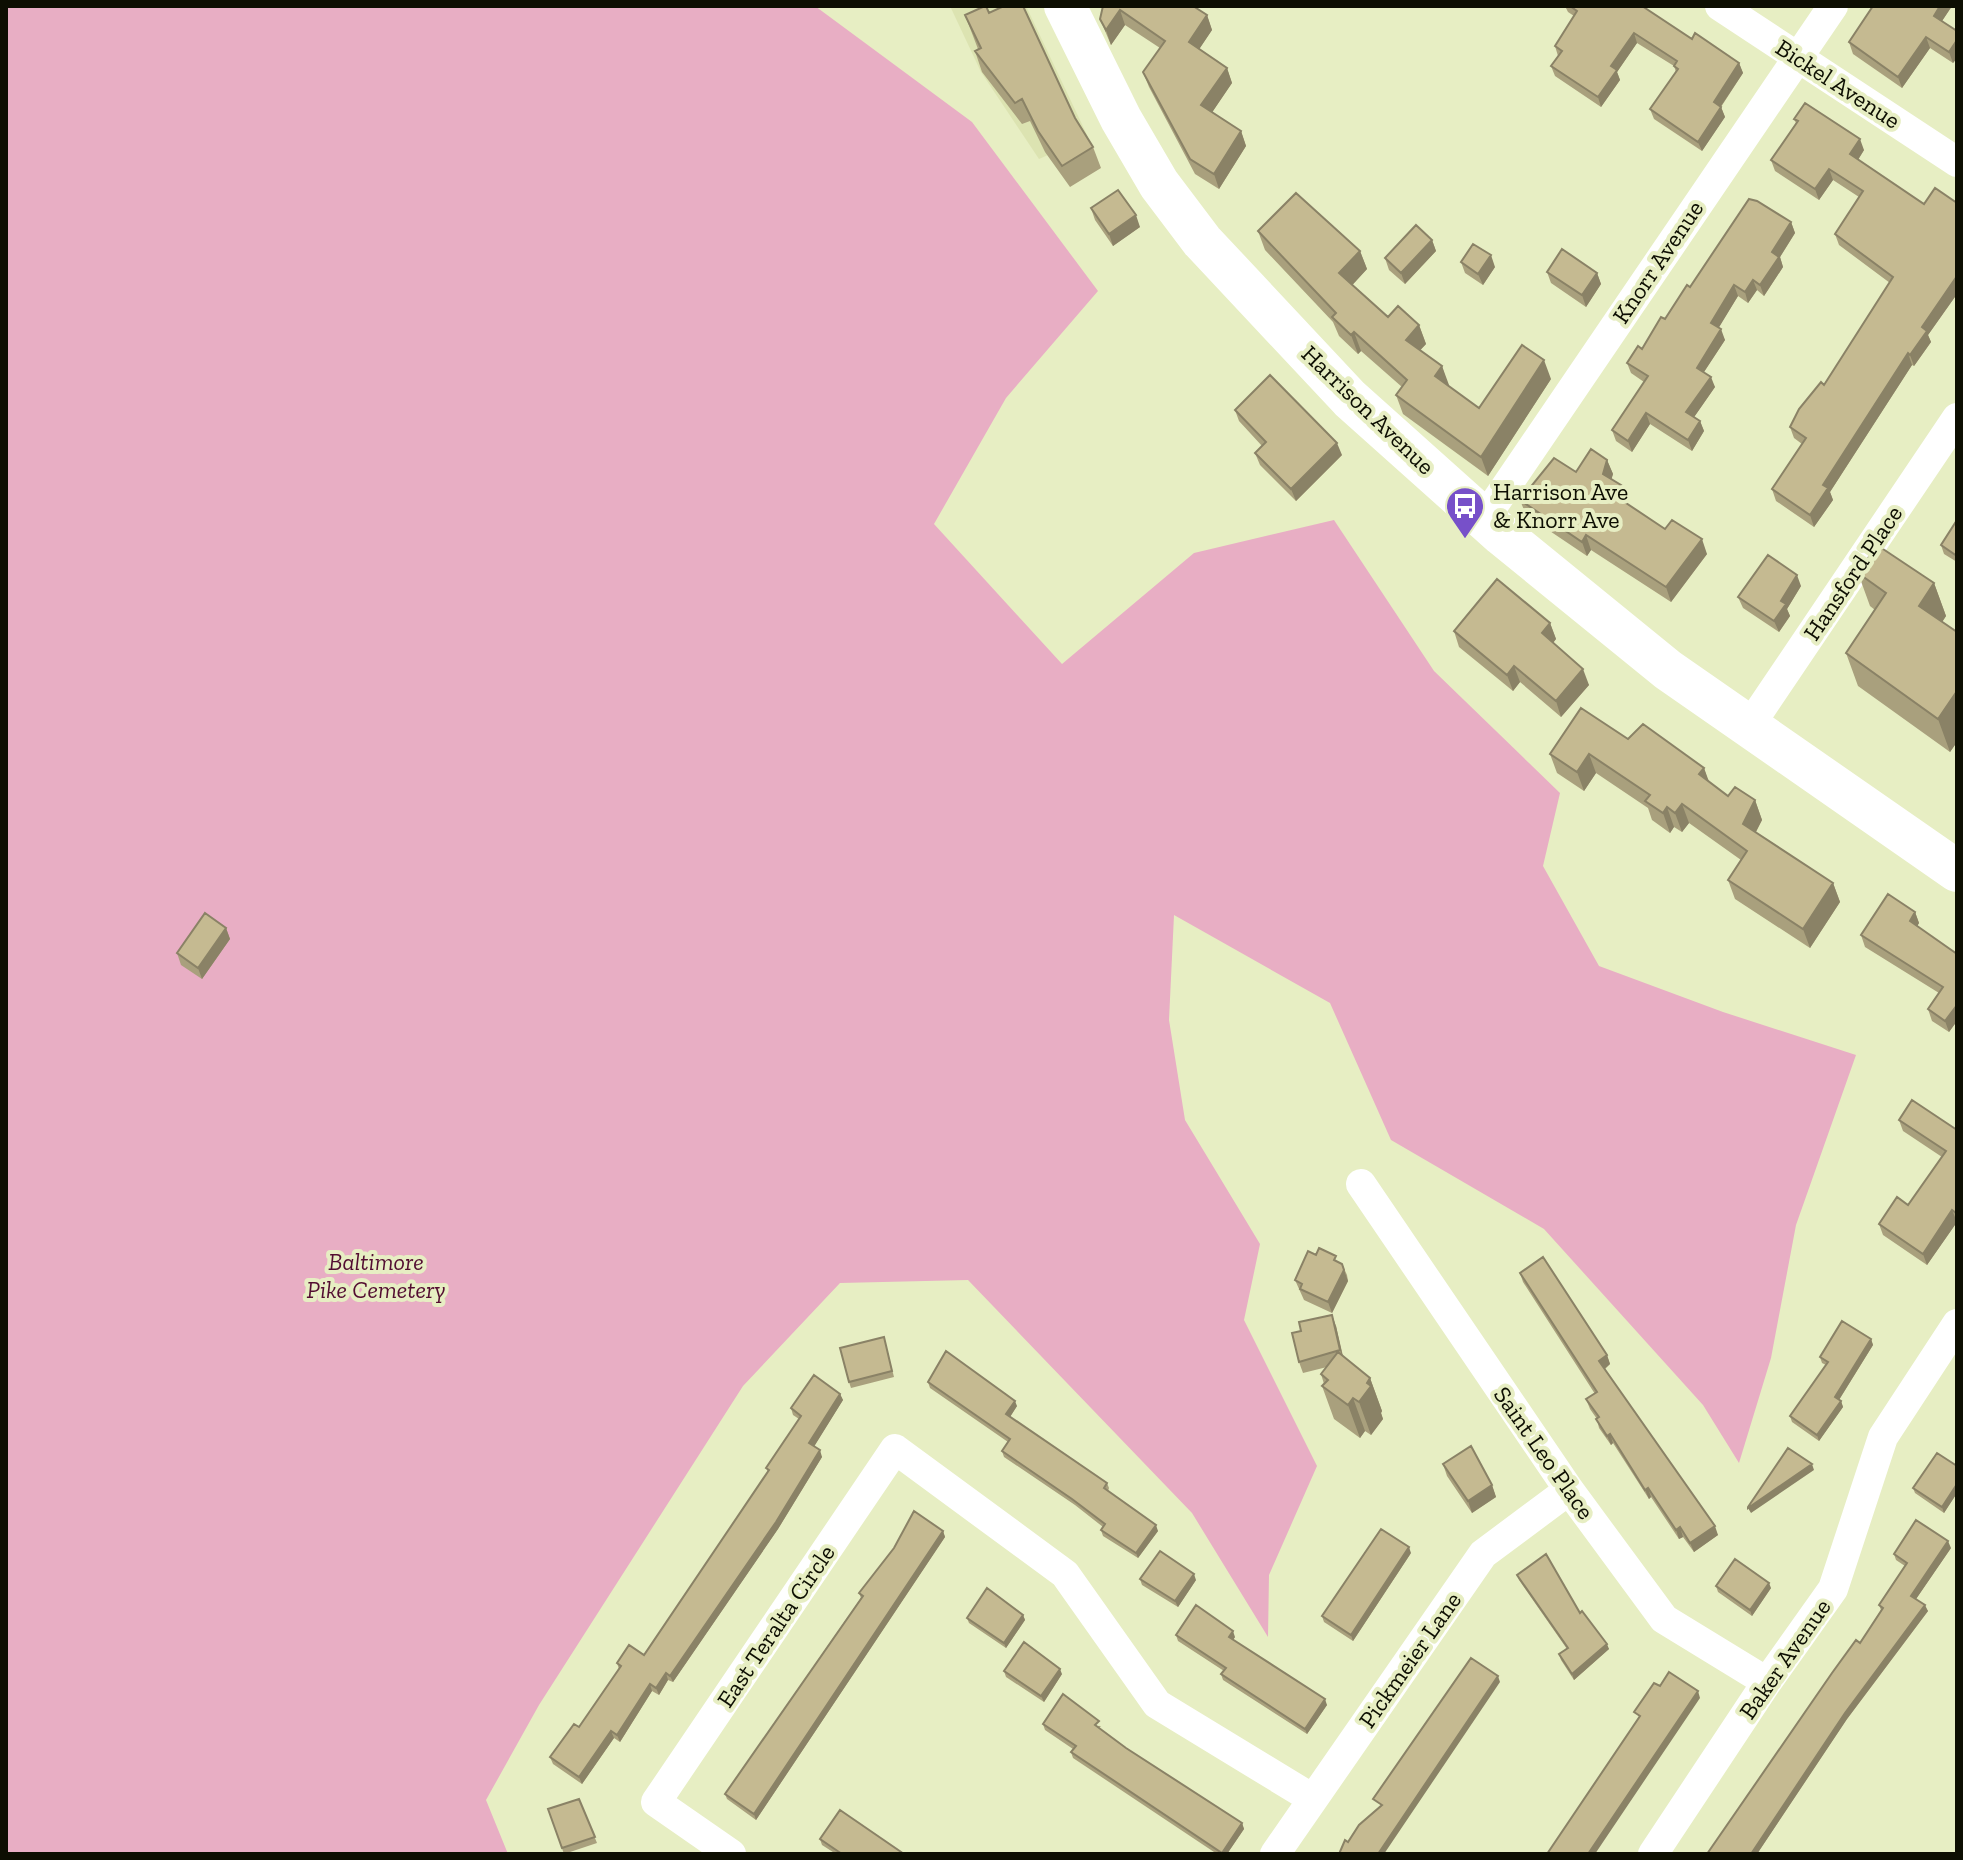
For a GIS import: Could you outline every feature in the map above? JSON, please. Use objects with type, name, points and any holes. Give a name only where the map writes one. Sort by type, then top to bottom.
[{"type":"main road","name":"Harrison Avenue","points":[[1065,6],[1143,158],[1202,241],[1350,399],[1484,519],[1668,670],[1957,871]]},
{"type":"street","name":"Bickel Avenue","points":[[1720,6],[1957,162]]},
{"type":"street","name":"Knorr Avenue","points":[[1484,519],[1796,56],[1833,6]]},
{"type":"street","name":"Hansford Place","points":[[1748,728],[1957,418]]},
{"type":"street","name":"Saint Leo Place","points":[[1361,1184],[1569,1490],[1664,1619],[1767,1682]]},
{"type":"street","name":"Baker Avenue","points":[[1653,1854],[1833,1589],[1883,1437],[1957,1324]]},
{"type":"street","name":"East Teralta Circle","points":[[731,1854],[656,1802],[895,1449],[1065,1574],[1157,1704],[1313,1799]]},
{"type":"street","name":"Pickmeier Lane","points":[[1275,1854],[1483,1554],[1569,1490]]},
{"type":"shaded area","points":[[950,6],[1026,6],[1088,137],[1039,159],[981,72]]},
{"type":"green space","name":"Baltimore Pike Cemetery","points":[[6,6],[815,6],[972,122],[1098,291],[1006,398],[934,524],[1062,664],[1194,553],[1334,520],[1434,671],[1560,793],[1543,866],[1599,966],[1723,1012],[1856,1055],[1796,1225],[1771,1358],[1739,1463],[1703,1405],[1544,1229],[1391,1140],[1330,1003],[1174,915],[1169,1020],[1185,1120],[1260,1244],[1244,1320],[1317,1466],[1269,1575],[1268,1637],[1192,1513],[968,1280],[840,1283],[743,1386],[539,1705],[486,1800],[508,1854],[6,1854]]},
{"type":"building","points":[[986,6],[989,13],[1004,6],[1023,6],[1075,118],[1093,147],[1062,166],[1038,131],[1022,99],[1015,103],[975,51],[981,48],[965,15]]},
{"type":"building","points":[[1103,6],[1193,6],[1207,15],[1189,42],[1227,68],[1201,105],[1241,131],[1214,174],[1190,159],[1143,72],[1165,41],[1120,10],[1106,30],[1100,19]]},
{"type":"building","points":[[1570,6],[1642,6],[1692,39],[1695,33],[1739,63],[1714,102],[1721,107],[1698,142],[1650,109],[1678,69],[1674,66],[1677,61],[1634,33],[1611,66],[1617,70],[1598,97],[1551,66],[1562,51],[1555,46],[1577,11]]},
{"type":"building","points":[[1873,6],[1940,6],[1934,16],[1957,31],[1957,40],[1949,52],[1926,37],[1898,77],[1849,42]]},
{"type":"building","points":[[1805,103],[1860,139],[1850,154],[1924,204],[1935,188],[1957,203],[1957,276],[1922,327],[1927,331],[1910,355],[1908,353],[1823,485],[1828,488],[1810,515],[1772,489],[1806,438],[1790,427],[1799,409],[1821,382],[1824,385],[1893,277],[1835,234],[1863,191],[1829,169],[1815,189],[1771,160],[1798,121],[1794,119]]},
{"type":"building","points":[[1118,190],[1136,215],[1109,234],[1091,208]]},
{"type":"building","points":[[1296,193],[1360,251],[1339,273],[1388,317],[1398,306],[1419,325],[1406,340],[1442,366],[1435,376],[1479,408],[1522,345],[1544,360],[1481,457],[1396,395],[1407,380],[1354,332],[1351,335],[1332,317],[1336,313],[1258,231]]},
{"type":"building","points":[[1749,199],[1791,222],[1772,252],[1779,257],[1760,285],[1753,280],[1745,292],[1734,285],[1711,323],[1721,329],[1697,368],[1711,377],[1686,412],[1700,421],[1688,440],[1646,413],[1628,441],[1612,430],[1648,376],[1627,363],[1638,346],[1642,349],[1661,317],[1665,319],[1687,285],[1690,287]]},
{"type":"building","points":[[1416,225],[1432,240],[1401,273],[1385,258]]},
{"type":"building","points":[[1473,244],[1491,255],[1478,274],[1461,262]]},
{"type":"building","points":[[1562,249],[1597,273],[1582,295],[1547,272]]},
{"type":"building","points":[[1270,375],[1337,443],[1291,489],[1255,453],[1266,442],[1235,410]]},
{"type":"building","points":[[1591,449],[1607,460],[1603,474],[1621,485],[1614,495],[1665,529],[1672,520],[1702,539],[1666,587],[1586,535],[1582,542],[1520,500],[1554,458],[1576,472]]},
{"type":"building","points":[[1957,520],[1957,556],[1941,545]]},
{"type":"building","points":[[1877,545],[1934,583],[1919,606],[1957,632],[1957,691],[1938,719],[1846,653],[1886,593],[1858,573]]},
{"type":"building","points":[[1768,555],[1797,575],[1781,601],[1786,604],[1774,621],[1738,597]]},
{"type":"building","points":[[1497,579],[1550,623],[1542,633],[1583,669],[1556,701],[1514,666],[1507,675],[1454,631]]},
{"type":"building","points":[[1581,708],[1628,739],[1643,724],[1704,768],[1699,774],[1728,796],[1735,787],[1755,800],[1743,824],[1833,883],[1803,929],[1728,880],[1747,851],[1682,804],[1675,813],[1667,807],[1663,813],[1645,801],[1650,795],[1589,754],[1577,772],[1550,754]]},
{"type":"building","points":[[1888,894],[1915,912],[1910,921],[1957,954],[1957,1005],[1945,1021],[1928,1009],[1943,987],[1861,935]]},
{"type":"building","points":[[205,913],[226,928],[198,968],[177,953]]},
{"type":"building","points":[[1912,1100],[1957,1130],[1957,1212],[1952,1210],[1923,1254],[1879,1224],[1897,1197],[1908,1205],[1946,1151],[1899,1120]]},
{"type":"building","points":[[1319,1248],[1336,1256],[1334,1260],[1342,1264],[1344,1270],[1328,1302],[1300,1289],[1302,1284],[1295,1280],[1308,1251],[1316,1255]]},
{"type":"building","points":[[1543,1257],[1607,1355],[1599,1361],[1715,1526],[1690,1543],[1680,1527],[1676,1530],[1648,1488],[1645,1490],[1610,1434],[1607,1436],[1596,1419],[1599,1417],[1586,1399],[1597,1392],[1520,1273]]},
{"type":"building","points":[[1332,1315],[1340,1350],[1299,1362],[1292,1333],[1301,1331],[1299,1322]]},
{"type":"building","points":[[1842,1321],[1871,1339],[1835,1397],[1841,1401],[1817,1435],[1790,1416],[1828,1362],[1820,1357]]},
{"type":"building","points":[[884,1337],[892,1371],[849,1382],[840,1348]]},
{"type":"building","points":[[946,1351],[1015,1401],[1006,1414],[1107,1483],[1104,1488],[1156,1525],[1136,1553],[1101,1530],[1105,1524],[1002,1451],[1010,1439],[928,1382]]},
{"type":"building","points":[[1338,1352],[1370,1378],[1367,1383],[1371,1386],[1359,1402],[1353,1398],[1348,1405],[1322,1386],[1328,1380],[1321,1374]]},
{"type":"building","points":[[814,1375],[840,1394],[809,1443],[820,1450],[776,1522],[670,1676],[666,1673],[656,1688],[650,1684],[617,1735],[611,1731],[579,1777],[550,1757],[574,1724],[579,1727],[621,1666],[617,1663],[629,1645],[644,1655],[769,1470],[766,1468],[801,1416],[791,1408]]},
{"type":"building","points":[[1471,1446],[1492,1485],[1468,1501],[1443,1464]]},
{"type":"building","points":[[1788,1448],[1812,1464],[1748,1508],[1748,1507]]},
{"type":"building","points":[[1937,1453],[1957,1466],[1957,1484],[1942,1507],[1913,1488]]},
{"type":"building","points":[[914,1511],[943,1531],[754,1814],[725,1794],[863,1596],[859,1593],[894,1548]]},
{"type":"building","points":[[1916,1520],[1948,1541],[1911,1596],[1925,1605],[1845,1713],[1751,1854],[1707,1854],[1832,1673],[1856,1640],[1860,1643],[1883,1608],[1879,1605],[1907,1563],[1894,1554]]},
{"type":"building","points":[[1381,1529],[1409,1547],[1351,1635],[1322,1616]]},
{"type":"building","points":[[1160,1551],[1194,1574],[1175,1601],[1140,1579]]},
{"type":"building","points":[[1546,1554],[1580,1613],[1582,1611],[1607,1644],[1572,1674],[1559,1654],[1568,1648],[1517,1575]]},
{"type":"building","points":[[1735,1559],[1769,1583],[1750,1610],[1716,1586]]},
{"type":"building","points":[[987,1588],[1023,1615],[1004,1643],[967,1618]]},
{"type":"building","points":[[1196,1605],[1233,1631],[1229,1637],[1325,1699],[1305,1729],[1221,1674],[1226,1668],[1176,1635]]},
{"type":"building","points":[[1024,1642],[1060,1669],[1041,1696],[1004,1671]]},
{"type":"building","points":[[1471,1658],[1498,1676],[1378,1854],[1339,1854],[1345,1840],[1348,1842],[1359,1825],[1382,1805],[1373,1799]]},
{"type":"building","points":[[1669,1672],[1698,1691],[1588,1854],[1547,1854],[1640,1716],[1634,1712],[1654,1683],[1660,1686]]},
{"type":"building","points":[[1063,1694],[1099,1721],[1095,1725],[1126,1748],[1242,1823],[1222,1853],[1071,1752],[1076,1746],[1043,1724]]},
{"type":"building","points":[[579,1799],[595,1837],[562,1848],[548,1809]]},
{"type":"building","points":[[840,1810],[904,1854],[842,1854],[820,1839]]},
{"type":"place","name":"Harrison Ave & Knorr Ave","points":[[1465,540]]}]
